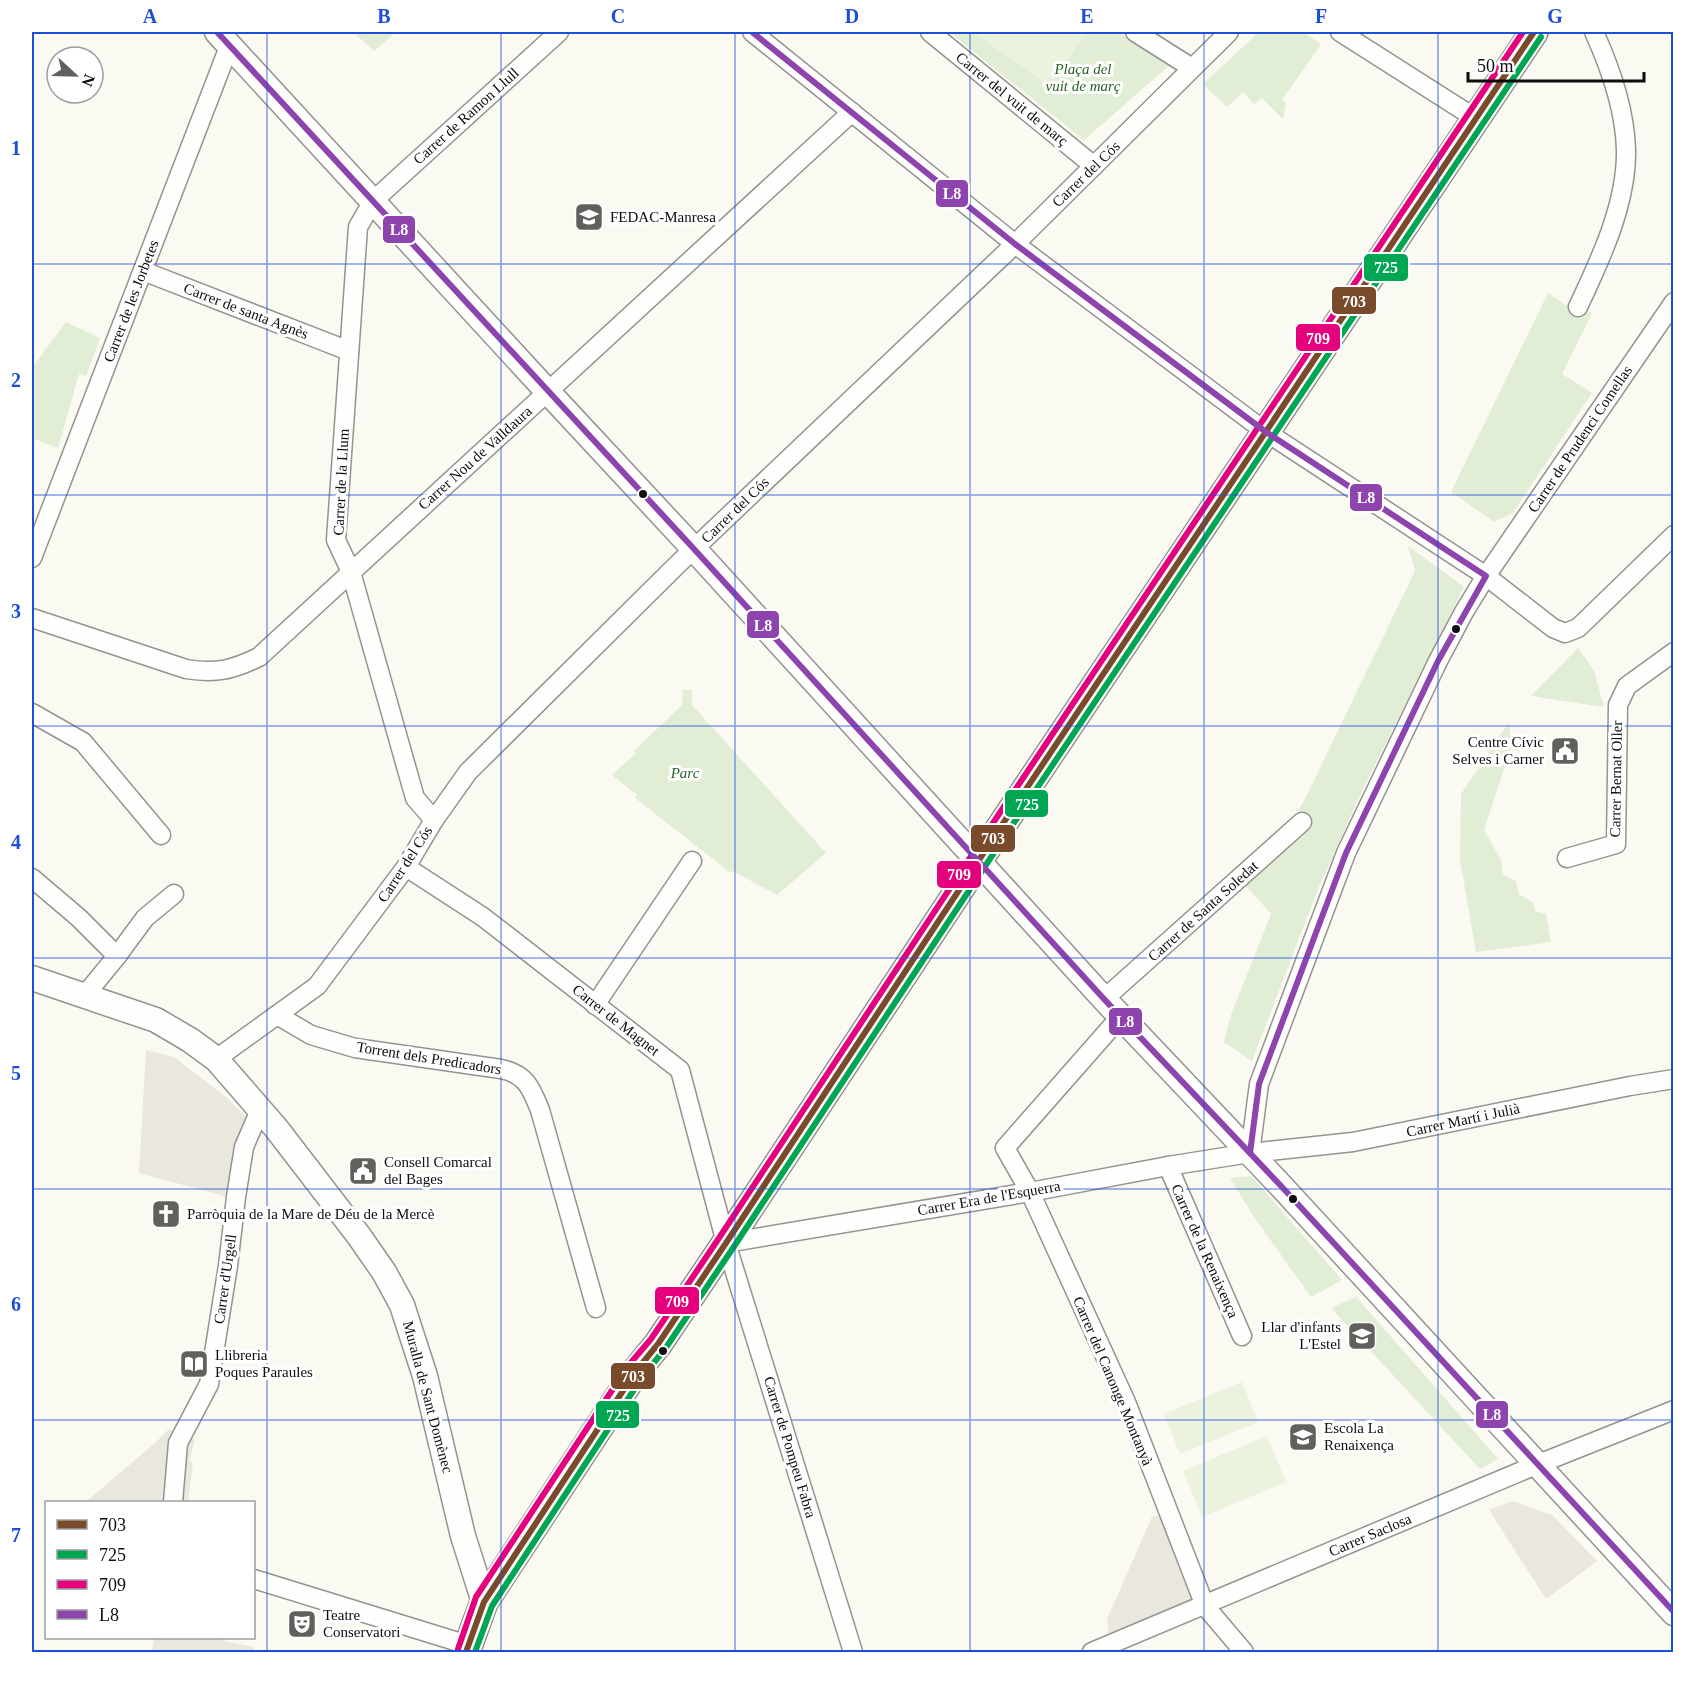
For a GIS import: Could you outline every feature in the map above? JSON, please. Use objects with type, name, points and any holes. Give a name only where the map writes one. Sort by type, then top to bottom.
[{"type":"main road","points":[[467,1649],[484,1602],[636,1371],[658,1344],[726,1243],[978,861],[1534,32]]},
{"type":"street","name":"Carrer de Ramon Llull","points":[[373,201],[560,32]]},
{"type":"street","points":[[752,32],[1015,244],[1266,432],[1486,576],[1553,628],[1565,633],[1578,628],[1674,535]]},
{"type":"street","name":"Carrer del vuit de març","points":[[930,32],[1094,166]]},
{"type":"street","points":[[1135,32],[1192,68]]},
{"type":"street","name":"Carrer del Cós","points":[[216,1059],[317,986],[406,867],[434,820],[468,772],[694,549],[1015,244],[1229,32]]},
{"type":"street","points":[[1340,32],[1475,118]]},
{"type":"street","points":[[1578,307],[1596,270],[1620,203],[1626,150],[1617,91],[1594,32]]},
{"type":"street","points":[[224,38],[1104,999],[1251,1153],[1674,1613]]},
{"type":"street","name":"Carrer de les Jorbetes","points":[[32,558],[143,271],[224,38]]},
{"type":"street","name":"Carrer Nou de Valldaura","points":[[32,618],[186,669],[205,672],[223,671],[259,657],[852,112]]},
{"type":"street","name":"Carrer de la Llum","points":[[373,201],[358,227],[336,540],[351,572],[415,798],[434,820]]},
{"type":"street","name":"Carrer de santa Agnès","points":[[143,271],[349,351]]},
{"type":"street","name":"Carrer de Prudenci Comellas","points":[[1251,1153],[1259,1084],[1346,853],[1438,661],[1486,576],[1674,302]]},
{"type":"street","name":"Carrer Bernat Oller","points":[[1567,858],[1616,844],[1618,705],[1627,686],[1674,652]]},
{"type":"street","points":[[32,712],[83,742],[160,835]]},
{"type":"street","name":"Carrer de Santa Soledat","points":[[1104,999],[1302,822]]},
{"type":"street","points":[[596,1005],[692,861]]},
{"type":"street","name":"Carrer de Magnet","points":[[406,867],[483,917],[680,1070],[726,1243]]},
{"type":"street","points":[[32,878],[79,918],[117,956]]},
{"type":"street","points":[[85,995],[145,918],[174,894]]},
{"type":"street","name":"Muralla de Sant Domènec","points":[[32,978],[156,1020],[216,1059],[312,1174],[359,1236],[384,1272],[402,1305],[425,1376],[463,1536],[484,1602]]},
{"type":"street","name":"Torrent dels Predicadors","points":[[277,1015],[311,1035],[356,1048],[507,1070],[525,1080],[540,1110],[596,1308]]},
{"type":"street","name":"Carrer del Canonge Montanyà","points":[[1121,1017],[1005,1148],[1030,1192],[1126,1402],[1205,1606],[1244,1653]]},
{"type":"street","name":"Carrer Martí i Julià","points":[[1251,1153],[1353,1142],[1618,1088],[1674,1079]]},
{"type":"street","name":"Carrer d'Urgell","points":[[173,1501],[178,1443],[209,1384],[244,1147],[260,1110]]},
{"type":"street","name":"Carrer Era de l'Esquerra","points":[[726,1243],[1251,1153]]},
{"type":"street","name":"Carrer de la Renaixença","points":[[1168,1166],[1242,1336]]},
{"type":"street","name":"Carrer de Pompeu Fabra","points":[[726,1243],[853,1653]]},
{"type":"street","name":"Carrer Saclosa","points":[[1092,1653],[1109,1649],[1536,1465],[1674,1410]]},
{"type":"street","points":[[255,1579],[467,1649]]},
{"type":"green space","points":[[353,32],[396,32],[374,51]]},
{"type":"green space","name":"Plaça del vuit de març","points":[[949,32],[1118,32],[1170,65],[1084,140]]},
{"type":"green space","points":[[973,32],[1082,32],[1086,34],[1049,86]]},
{"type":"green space","points":[[1259,32],[1303,32],[1321,44],[1282,100],[1286,103],[1283,119],[1262,98],[1254,104],[1243,92],[1227,107],[1203,84]]},
{"type":"green space","points":[[1548,293],[1564,304],[1592,313],[1562,374],[1592,393],[1513,513],[1494,522],[1451,492]]},
{"type":"green space","points":[[66,322],[100,338],[86,376],[79,374],[58,448],[32,438],[32,368]]},
{"type":"green space","points":[[1408,546],[1464,587],[1361,793],[1318,889],[1252,1061],[1224,1042],[1231,1015],[1271,914],[1232,870],[1296,815],[1307,795],[1415,571]]},
{"type":"green space","points":[[1578,648],[1594,671],[1604,707],[1531,696]]},
{"type":"green space","name":"Parc","points":[[692,690],[692,705],[826,853],[777,895],[733,871],[731,873],[635,798],[637,795],[612,775],[682,705],[683,693],[681,691]]},
{"type":"green space","points":[[1509,722],[1511,748],[1484,830],[1501,860],[1503,875],[1516,881],[1519,895],[1533,902],[1535,911],[1546,914],[1551,942],[1476,952],[1460,860],[1461,794]]},
{"type":"green space","points":[[1251,1176],[1342,1280],[1311,1297],[1254,1217],[1230,1178]]},
{"type":"green space","points":[[1356,1297],[1498,1459],[1480,1469],[1331,1308]]},
{"type":"green space","points":[[1242,1382],[1258,1422],[1180,1454],[1164,1414]]},
{"type":"green space","points":[[1267,1436],[1286,1482],[1202,1517],[1183,1471]]},
{"type":"shaded area","points":[[146,1050],[174,1057],[226,1097],[250,1121],[228,1197],[139,1173]]},
{"type":"shaded area","points":[[169,1429],[195,1440],[189,1461],[193,1463],[188,1501],[87,1501]]},
{"type":"shaded area","points":[[1512,1501],[1552,1515],[1597,1561],[1546,1599],[1489,1510]]},
{"type":"shaded area","points":[[1167,1512],[1205,1606],[1110,1646],[1107,1619],[1152,1517]]},
{"type":"shaded area","points":[[154,1639],[215,1639],[254,1647],[252,1652],[152,1652]]},
{"type":"transit line","name":"L8","points":[[217,32],[694,549],[1104,999],[1282,1187],[1674,1612]]},
{"type":"transit line","name":"L8","points":[[752,32],[1015,244],[1266,432],[1486,576],[1438,661],[1346,853],[1259,1084],[1250,1153]]},
{"type":"transit line","name":"709","points":[[458,1649],[476,1597],[628,1366],[651,1339],[719,1238],[997,817],[1523,32]]},
{"type":"transit line","name":"703","points":[[466,1652],[484,1602],[636,1371],[658,1344],[726,1243],[1004,822],[1534,32]]},
{"type":"transit line","name":"725","points":[[475,1652],[492,1606],[643,1376],[665,1349],[733,1248],[1011,827],[1541,37]]},
{"type":"place","name":"FEDAC-Manresa","points":[[589,217]]},
{"type":"place","name":"Centre Cívic Selves i Carner","points":[[1565,751]]},
{"type":"place","name":"Consell Comarcal del Bages","points":[[363,1171]]},
{"type":"place","name":"Parròquia de la Mare de Déu de la Mercè","points":[[166,1214]]},
{"type":"place","name":"Llar d'infants L'Estel","points":[[1362,1336]]},
{"type":"place","name":"Llibreria Poques Paraules","points":[[194,1364]]},
{"type":"place","name":"Escola La Renaixença","points":[[1303,1437]]},
{"type":"place","name":"Teatre Conservatori","points":[[302,1624]]}]
